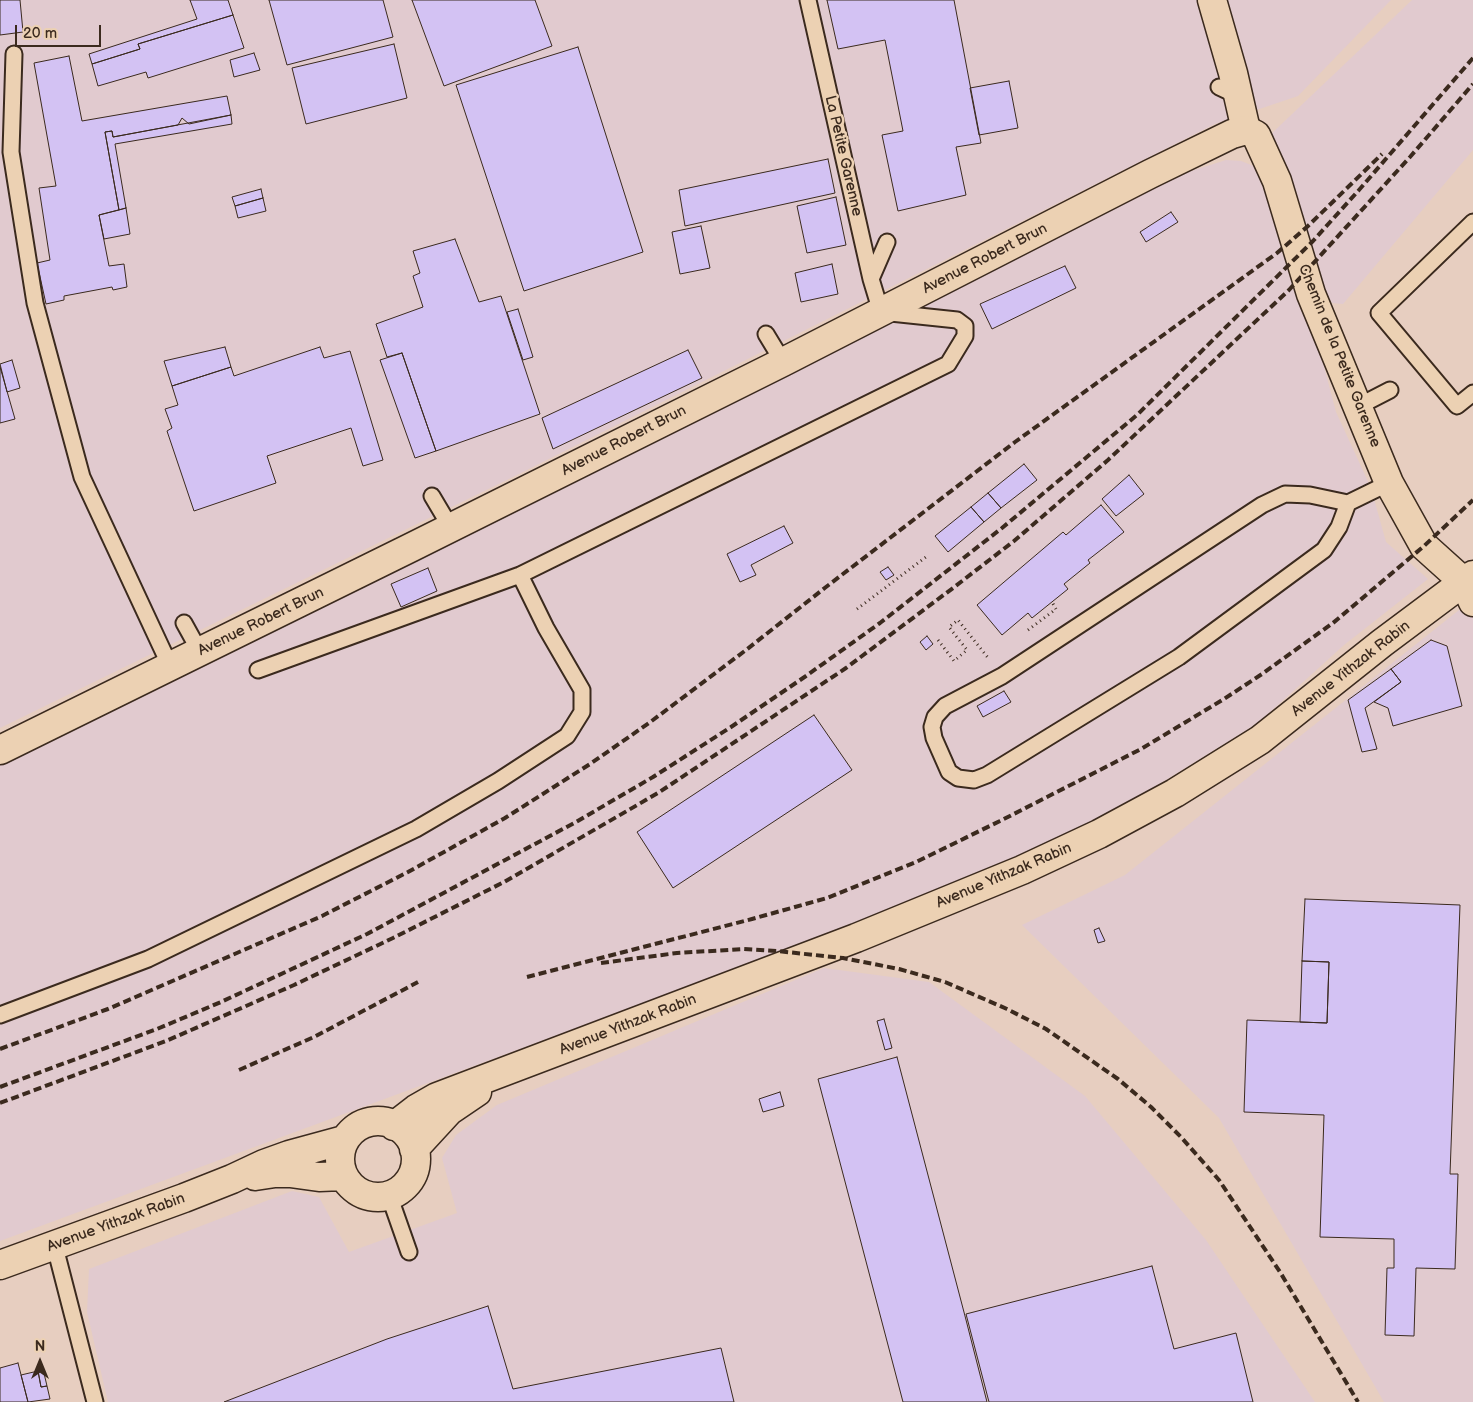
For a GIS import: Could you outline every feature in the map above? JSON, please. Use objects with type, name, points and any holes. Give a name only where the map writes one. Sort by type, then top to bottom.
[{"type":"street","name":"Chemin de la Petite Garenne","points":[[1212,0],[1233,73],[1228,91],[1246,130],[1256,135],[1277,181],[1311,294],[1359,406],[1389,483],[1424,546],[1471,585]]},
{"type":"street","name":"Avenue Robert Brun","points":[[0,750],[451,528],[881,312],[1158,170],[1232,134],[1246,130]]},
{"type":"street","name":"Avenue Yithzak Rabin","points":[[394,1126],[416,1109],[437,1097],[856,938],[1022,870],[1099,834],[1175,793],[1260,740],[1382,643],[1471,585]]},
{"type":"street","points":[[414,1149],[449,1111],[472,1097],[495,1076]]},
{"type":"street","points":[[232,1179],[272,1161],[344,1140],[356,1128],[372,1122],[389,1123],[404,1131],[410,1140],[416,1159],[414,1169],[404,1187],[389,1195],[376,1197],[366,1195],[349,1185],[343,1176],[340,1166],[344,1140]]},
{"type":"street","points":[[232,1179],[275,1173],[319,1177],[343,1176]]},
{"type":"street","name":"Avenue Yithzak Rabin","points":[[0,1265],[55,1247],[232,1179]]},
{"type":"lane","name":"La Petite Garenne","points":[[808,0],[871,279],[881,312]]},
{"type":"lane","points":[[14,54],[12,152],[35,303],[82,477],[170,666]]},
{"type":"lane","points":[[1473,222],[1379,313],[1457,406],[1473,393]]},
{"type":"lane","points":[[871,279],[887,242]]},
{"type":"lane","points":[[258,670],[520,575],[948,364],[965,336],[965,326],[957,320],[881,312]]},
{"type":"lane","points":[[766,334],[782,362]]},
{"type":"lane","points":[[1359,406],[1390,390]]},
{"type":"lane","points":[[1348,503],[1340,527],[1324,550],[1179,656],[987,775],[974,780],[958,778],[949,772],[934,738],[932,728],[935,717],[945,706],[1003,676],[1262,505],[1285,494],[1310,494],[1348,503],[1389,483]]},
{"type":"lane","points":[[432,496],[451,528]]},
{"type":"lane","points":[[0,1015],[148,960],[416,829],[498,781],[567,736],[582,712],[582,690],[546,628],[520,575]]},
{"type":"lane","points":[[184,622],[200,652]]},
{"type":"lane","points":[[389,1195],[409,1252]]},
{"type":"lane","points":[[55,1247],[95,1402]]},
{"type":"path","points":[[857,609],[926,557]]},
{"type":"path","points":[[938,640],[954,661],[967,650],[949,627],[958,620],[1003,676]]},
{"type":"shaded area","points":[[0,0],[1391,0],[1298,96],[1215,124],[517,475],[0,728]]},
{"type":"shaded area","points":[[1412,0],[1473,0],[1473,150],[1343,304],[1332,303],[1321,284],[1305,295],[1336,412],[1371,488],[1386,542],[1428,579],[1344,645],[1258,723],[1140,796],[1042,848],[953,889],[0,1241],[0,755],[526,507],[715,404],[1103,210],[1182,174],[1226,160],[1241,161],[1256,167],[1269,136]]},
{"type":"shaded area","points":[[1473,599],[1473,1402],[1384,1402],[1219,1118],[1022,925],[1125,875]]},
{"type":"shaded area","points":[[824,968],[929,982],[1085,1096],[1206,1240],[1315,1402],[108,1402],[87,1312],[89,1269],[292,1191],[319,1197],[349,1252],[457,1213],[442,1158],[456,1135],[497,1105]]},
{"type":"building","points":[[0,0],[20,0],[23,32],[0,35]]},
{"type":"building","points":[[190,0],[228,0],[233,15],[138,44],[140,49],[92,64],[89,54],[197,19]]},
{"type":"building","points":[[269,0],[383,0],[393,37],[287,65]]},
{"type":"building","points":[[412,0],[535,0],[552,46],[444,86]]},
{"type":"building","points":[[827,0],[954,0],[981,143],[956,147],[966,195],[898,211],[882,135],[903,131],[885,40],[838,49]]},
{"type":"building","points":[[233,15],[244,48],[148,78],[146,72],[98,86],[92,64],[140,49],[138,44]]},
{"type":"building","points":[[394,44],[407,98],[306,124],[292,68]]},
{"type":"building","points":[[578,47],[643,252],[524,291],[456,85]]},
{"type":"building","points":[[254,53],[260,70],[234,77],[230,60]]},
{"type":"building","points":[[69,56],[82,121],[227,96],[231,115],[189,124],[182,118],[178,125],[113,137],[112,131],[105,132],[119,210],[99,215],[109,266],[124,264],[127,287],[113,290],[112,287],[64,296],[64,300],[46,304],[37,263],[50,260],[39,188],[56,186],[34,63]]},
{"type":"building","points":[[1009,81],[1018,128],[979,135],[970,88]]},
{"type":"building","points":[[231,115],[232,124],[115,144],[126,208],[119,210],[105,132],[112,131],[113,137]]},
{"type":"building","points":[[828,159],[835,193],[685,226],[679,190]]},
{"type":"building","points":[[261,189],[263,198],[235,206],[232,197]]},
{"type":"building","points":[[836,197],[846,245],[807,253],[797,206]]},
{"type":"building","points":[[263,198],[266,211],[238,218],[235,206]]},
{"type":"building","points":[[126,208],[130,234],[104,239],[99,215]]},
{"type":"building","points":[[1171,212],[1178,222],[1146,242],[1140,232]]},
{"type":"building","points":[[701,226],[710,268],[680,274],[672,232]]},
{"type":"building","points":[[455,239],[479,302],[501,296],[540,414],[436,451],[402,353],[387,357],[376,324],[423,307],[413,276],[420,273],[413,251]]},
{"type":"building","points":[[832,264],[838,294],[801,302],[795,273]]},
{"type":"building","points":[[1065,266],[1076,288],[992,329],[980,304]]},
{"type":"building","points":[[518,309],[533,357],[523,360],[507,312]]},
{"type":"building","points":[[225,347],[231,367],[172,386],[164,361]]},
{"type":"building","points":[[320,347],[324,358],[350,351],[383,460],[363,466],[351,428],[267,456],[276,483],[194,511],[167,431],[172,428],[165,409],[178,405],[172,386],[231,367],[234,376]]},
{"type":"building","points":[[688,350],[702,378],[553,449],[542,418]]},
{"type":"building","points":[[402,353],[436,451],[415,458],[380,360]]},
{"type":"building","points":[[12,360],[20,388],[7,392],[0,364]]},
{"type":"building","points":[[0,367],[15,419],[0,423]]},
{"type":"building","points":[[1024,464],[1037,480],[1001,508],[988,493]]},
{"type":"building","points":[[1129,475],[1144,494],[1116,516],[1102,499]]},
{"type":"building","points":[[988,493],[1001,508],[984,522],[971,507]]},
{"type":"building","points":[[1101,505],[1124,532],[1088,560],[1090,563],[1064,584],[1068,589],[1032,618],[1028,613],[1002,635],[977,605],[1063,532],[1066,535]]},
{"type":"building","points":[[971,507],[984,522],[948,552],[935,536]]},
{"type":"building","points":[[784,526],[793,543],[751,565],[756,575],[740,582],[727,554]]},
{"type":"building","points":[[888,567],[894,575],[886,580],[880,572]]},
{"type":"building","points":[[428,568],[437,591],[401,607],[391,584]]},
{"type":"building","points":[[927,636],[933,644],[926,650],[920,642]]},
{"type":"building","points":[[1431,640],[1447,646],[1462,706],[1393,726],[1388,708],[1374,702],[1401,682],[1391,669]]},
{"type":"building","points":[[1391,669],[1401,682],[1365,708],[1377,749],[1362,752],[1348,700]]},
{"type":"building","points":[[1004,691],[1011,702],[983,717],[977,706]]},
{"type":"building","points":[[814,715],[852,770],[673,888],[637,832]]},
{"type":"building","points":[[1305,899],[1460,905],[1450,1174],[1458,1174],[1455,1269],[1416,1268],[1414,1336],[1385,1335],[1387,1268],[1394,1268],[1394,1239],[1320,1237],[1324,1115],[1244,1112],[1247,1020],[1327,1023],[1329,962],[1302,961]]},
{"type":"building","points":[[1099,928],[1105,941],[1098,943],[1094,930]]},
{"type":"building","points":[[1302,961],[1329,962],[1327,1023],[1300,1022]]},
{"type":"building","points":[[884,1019],[892,1048],[885,1050],[877,1021]]},
{"type":"building","points":[[897,1057],[987,1402],[903,1402],[818,1079]]},
{"type":"building","points":[[780,1092],[784,1106],[763,1112],[759,1099]]},
{"type":"building","points":[[1152,1266],[1174,1349],[1236,1333],[1253,1402],[989,1402],[966,1314]]},
{"type":"building","points":[[488,1306],[513,1389],[721,1348],[734,1402],[224,1402],[387,1339]]},
{"type":"building","points":[[18,1363],[28,1402],[0,1402],[0,1368]]},
{"type":"building","points":[[43,1369],[47,1386],[41,1387],[38,1371]]},
{"type":"building","points":[[38,1371],[41,1387],[47,1386],[50,1399],[28,1402],[21,1375]]},
{"type":"railway","points":[[0,1087],[157,1029],[221,1002],[367,934],[576,822],[653,777],[806,676],[880,623],[1002,528],[1137,415],[1313,241],[1473,58]]},
{"type":"railway","points":[[0,1103],[166,1041],[294,985],[504,882],[658,793],[846,668],[1014,541],[1108,460],[1289,290],[1410,157],[1473,84]]},
{"type":"railway","points":[[0,1049],[108,1009],[322,916],[408,872],[505,818],[590,764],[649,723],[746,650],[1015,442],[1277,253],[1308,226],[1382,154]]},
{"type":"railway","points":[[527,977],[827,898],[916,862],[1000,821],[1141,749],[1262,674],[1333,623],[1424,546],[1473,500]]},
{"type":"railway","points":[[601,963],[677,953],[744,949],[843,958],[899,969],[945,982],[1007,1009],[1046,1029],[1118,1079],[1151,1107],[1181,1137],[1219,1180],[1280,1272],[1358,1402]]},
{"type":"railway","points":[[239,1070],[314,1037],[418,982]]}]
